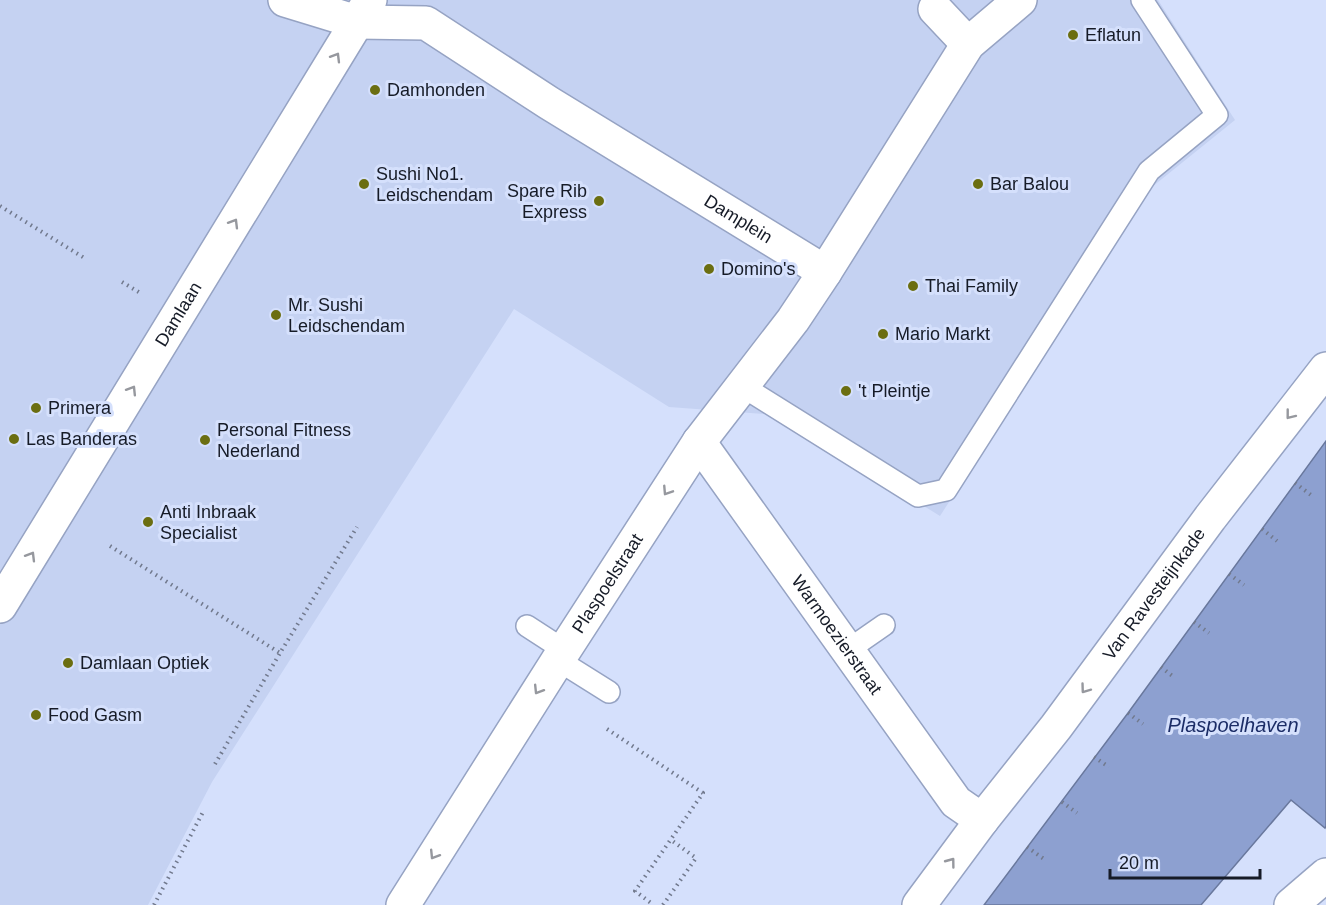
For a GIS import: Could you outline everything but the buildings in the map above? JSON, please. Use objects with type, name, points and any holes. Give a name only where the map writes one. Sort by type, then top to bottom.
[{"type":"street","name":"Damplein","points":[[285,0],[426,23],[559,109],[825,272]]},
{"type":"street","points":[[825,272],[969,44],[1020,0]]},
{"type":"street","points":[[935,9],[969,44]]},
{"type":"street","name":"Damlaan","points":[[0,606],[363,11]]},
{"type":"street","name":"Plaspoelstraat","points":[[403,905],[699,442],[793,320],[825,272]]},
{"type":"street","name":"Van Ravesteijnkade","points":[[919,905],[982,820],[1056,727],[1210,518],[1326,369]]},
{"type":"street","name":"Warmoezierstraat","points":[[699,442],[956,802],[982,820]]},
{"type":"street","points":[[1291,905],[1326,874]]},
{"type":"lane","points":[[742,386],[918,496],[946,490],[1149,171],[1217,115],[1142,0]]},
{"type":"lane","points":[[527,626],[609,692]]},
{"type":"lane","points":[[848,650],[884,626]]},
{"type":"path","points":[[0,206],[86,259]]},
{"type":"path","points":[[1295,483],[1311,495]]},
{"type":"path","points":[[215,764],[357,527]]},
{"type":"path","points":[[1262,529],[1277,541]]},
{"type":"path","points":[[110,546],[280,653]]},
{"type":"path","points":[[1229,574],[1244,585]]},
{"type":"path","points":[[1194,622],[1209,633]]},
{"type":"path","points":[[1161,667],[1175,678]]},
{"type":"path","points":[[1128,712],[1143,724]]},
{"type":"path","points":[[598,723],[703,793],[635,891],[651,903],[650,905]]},
{"type":"path","points":[[1094,757],[1109,767]]},
{"type":"path","points":[[1062,802],[1077,813]]},
{"type":"path","points":[[154,905],[203,812]]},
{"type":"path","points":[[663,905],[696,858],[670,840]]},
{"type":"path","points":[[1027,847],[1044,859]]},
{"type":"shaded area","points":[[0,0],[1158,0],[1235,120],[1152,187],[940,516],[777,415],[669,407],[514,309],[212,782],[148,905],[0,905]]},
{"type":"water","name":"Plaspoelhaven","points":[[1326,441],[1325,828],[1291,800],[1201,905],[984,905],[1128,713]]},
{"type":"place","name":"Eflatun","points":[[1073,35]]},
{"type":"place","name":"Damhonden","points":[[375,90]]},
{"type":"place","name":"Sushi No1. Leidschendam","points":[[364,184]]},
{"type":"place","name":"Bar Balou","points":[[978,184]]},
{"type":"place","name":"Spare Rib Express","points":[[599,201]]},
{"type":"place","name":"Domino's","points":[[709,269]]},
{"type":"place","name":"Thai Family","points":[[913,286]]},
{"type":"place","name":"Mr. Sushi Leidschendam","points":[[276,315]]},
{"type":"place","name":"Mario Markt","points":[[883,334]]},
{"type":"place","name":"'t Pleintje","points":[[846,391]]},
{"type":"place","name":"Primera","points":[[36,408]]},
{"type":"place","name":"Las Banderas","points":[[14,439]]},
{"type":"place","name":"Personal Fitness Nederland","points":[[205,440]]},
{"type":"place","name":"Anti Inbraak Specialist","points":[[148,522]]},
{"type":"place","name":"Damlaan Optiek","points":[[68,663]]},
{"type":"place","name":"Food Gasm","points":[[36,715]]}]
